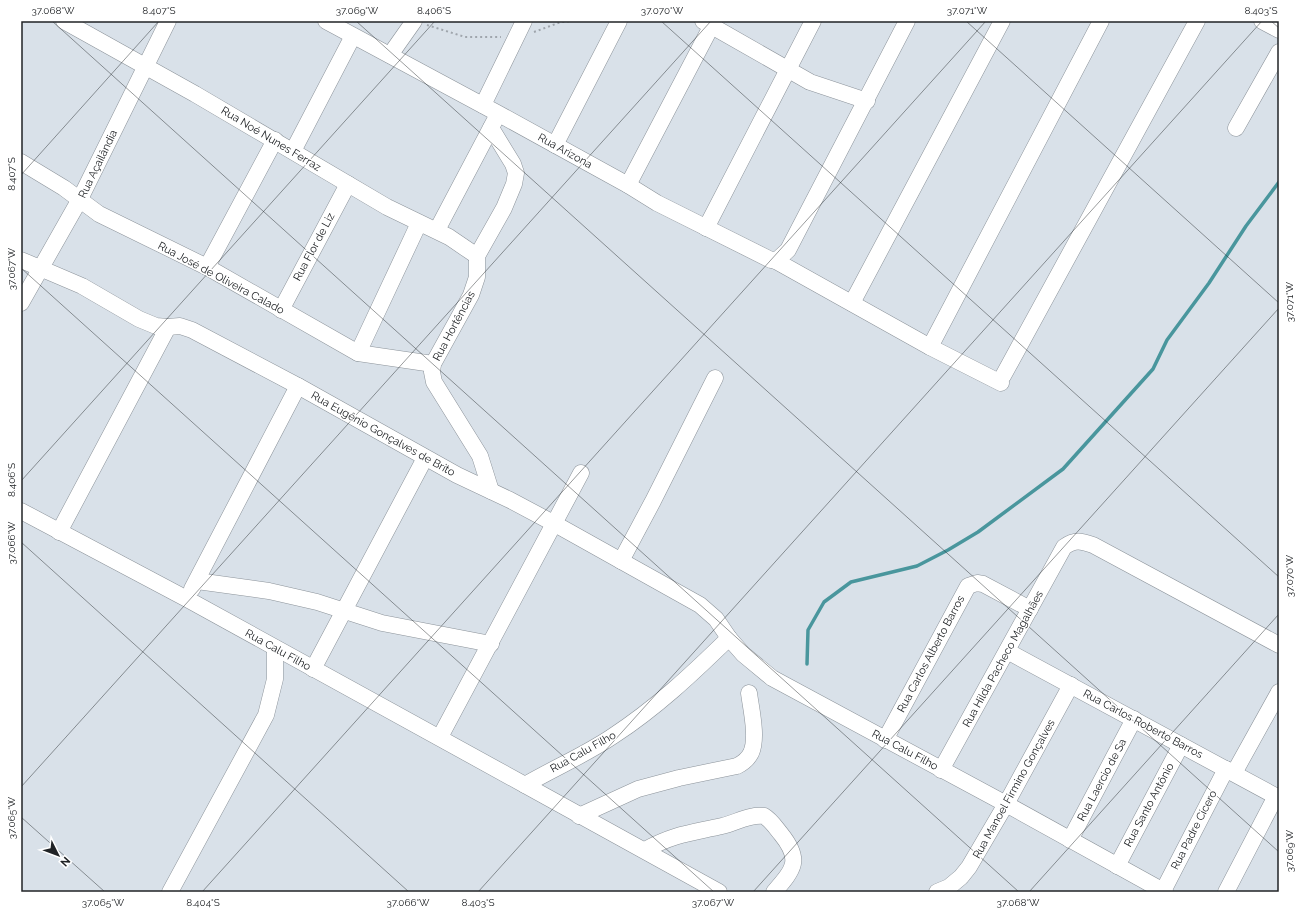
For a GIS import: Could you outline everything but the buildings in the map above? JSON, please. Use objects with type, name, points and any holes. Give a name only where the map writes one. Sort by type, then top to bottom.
[{"type":"street","name":"Rua Noé Nunes Ferraz","points":[[64,21],[275,140],[348,184],[419,223],[437,230],[477,256]]},
{"type":"street","name":"Rua Açailândia","points":[[21,303],[80,199],[168,21]]},
{"type":"street","name":"Rua Arizona","points":[[326,21],[499,114],[628,185],[657,203],[771,260],[776,261],[930,347],[1002,379],[1197,21]]},
{"type":"street","points":[[482,105],[524,21]]},
{"type":"street","points":[[555,145],[619,21]]},
{"type":"street","points":[[706,228],[813,21]]},
{"type":"street","points":[[776,261],[780,260],[788,250],[907,21]]},
{"type":"street","points":[[852,303],[1002,21]]},
{"type":"street","points":[[930,347],[1101,21]]},
{"type":"street","points":[[1262,21],[1279,30]]},
{"type":"street","points":[[390,55],[419,22]]},
{"type":"street","points":[[628,185],[709,23],[787,70],[810,82],[867,100]]},
{"type":"street","points":[[293,151],[353,36]]},
{"type":"street","points":[[1236,128],[1279,52]]},
{"type":"street","points":[[437,230],[499,114]]},
{"type":"street","name":"Rua Hortências","points":[[433,368],[471,295],[477,277],[477,256],[504,208],[514,184],[516,173],[509,157],[492,128]]},
{"type":"street","points":[[207,268],[275,140]]},
{"type":"street","name":"Rua José de Oliveira Calado","points":[[21,162],[80,199],[100,214],[207,268],[358,353],[433,368]]},
{"type":"street","name":"Rua Flor de Liz","points":[[281,310],[348,184]]},
{"type":"street","points":[[358,353],[419,223]]},
{"type":"street","name":"Rua Eugênio Gonçalves de Brito","points":[[21,260],[40,270],[82,286],[138,319],[156,326],[180,326],[192,330],[298,386],[425,458],[555,524],[700,605],[716,620],[729,638]]},
{"type":"street","points":[[59,532],[168,327]]},
{"type":"street","points":[[433,368],[434,382],[480,456],[491,491]]},
{"type":"street","points":[[621,561],[715,378]]},
{"type":"street","points":[[187,600],[298,386]]},
{"type":"street","points":[[313,669],[425,458]]},
{"type":"street","points":[[440,737],[581,473]]},
{"type":"street","name":"Rua Calu Filho","points":[[21,511],[525,784],[581,756],[613,736],[685,681],[729,638],[743,654],[772,678],[1164,891]]},
{"type":"street","name":"Rua Hilda Pacheco Magalhães","points":[[941,770],[1064,547],[1072,542],[1080,541],[1093,545],[1279,645]]},
{"type":"street","points":[[197,580],[268,591],[317,602],[344,612],[382,623],[491,644]]},
{"type":"street","name":"Rua Carlos Alberto Barros","points":[[885,740],[968,586],[977,583],[983,584],[1030,609]]},
{"type":"street","points":[[170,892],[266,715],[275,679],[274,648]]},
{"type":"street","name":"Rua Carlos Roberto Barros","points":[[1007,651],[1278,797]]},
{"type":"street","name":"Rua Manoel Firmino Gonçalves","points":[[943,889],[961,877],[969,867],[1006,804],[1071,685]]},
{"type":"street","name":"Rua Padre Cícero","points":[[1164,891],[1230,771],[1279,692]]},
{"type":"street","points":[[579,816],[638,789],[679,778],[737,766],[745,761],[751,753],[752,747],[753,723],[749,693]]},
{"type":"street","name":"Rua Laercio de Sa","points":[[1070,840],[1134,719]]},
{"type":"street","name":"Rua Santo Antônio","points":[[1117,866],[1181,744]]},
{"type":"street","points":[[525,784],[579,816],[645,850],[719,892]]},
{"type":"street","points":[[1226,892],[1278,797]]},
{"type":"street","points":[[645,850],[664,840],[679,835],[723,826],[752,816],[764,816],[768,818],[787,841],[794,858],[786,875],[774,892]]},
{"type":"path","points":[[419,22],[465,37],[516,37],[561,22],[571,21]]},
{"type":"waterway","points":[[807,664],[808,630],[824,602],[851,582],[917,566],[948,550],[978,532],[1063,469],[1153,369],[1167,340],[1209,283],[1246,226],[1279,182]]}]
